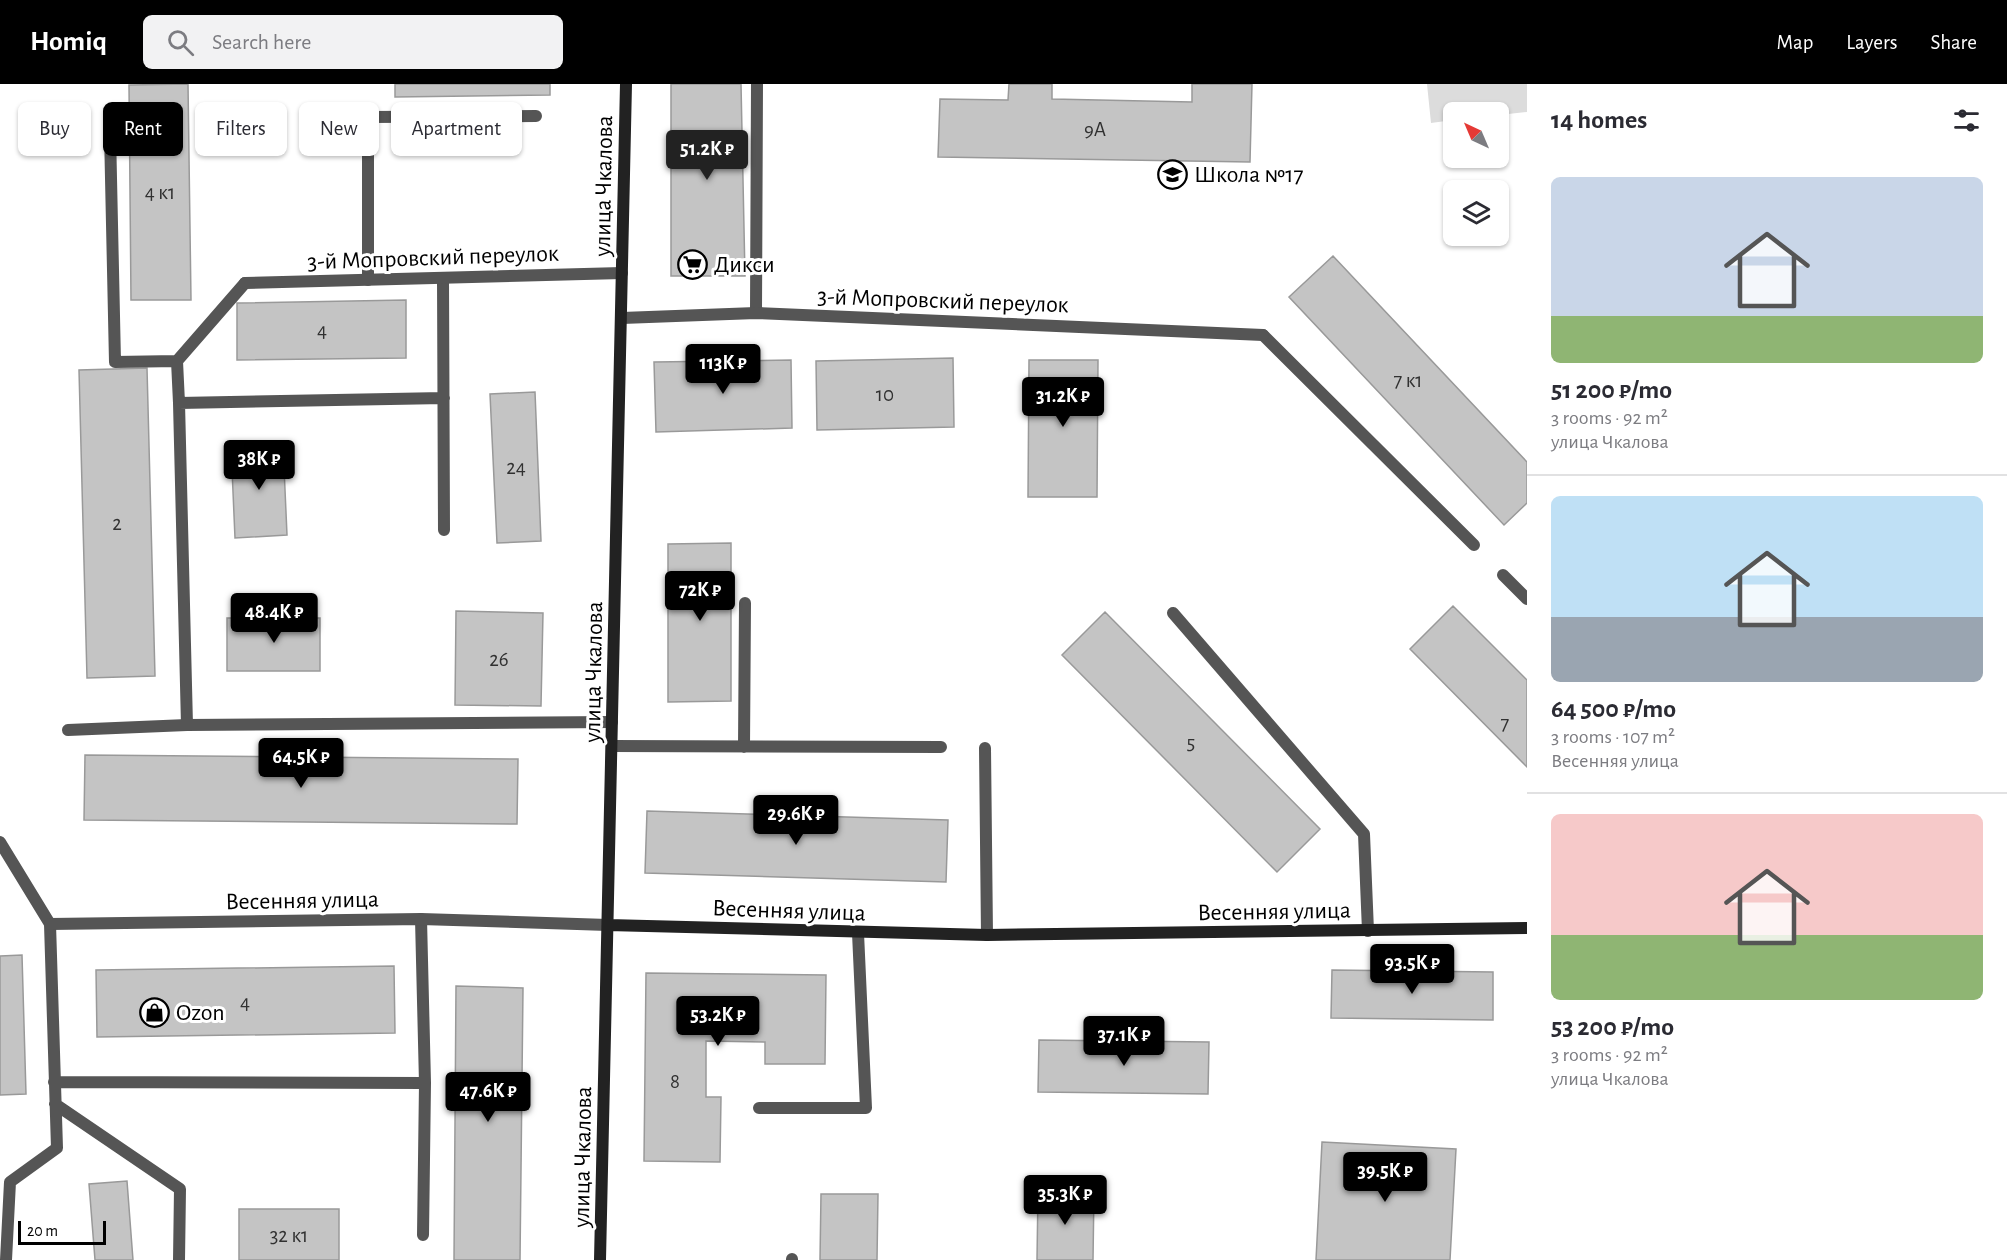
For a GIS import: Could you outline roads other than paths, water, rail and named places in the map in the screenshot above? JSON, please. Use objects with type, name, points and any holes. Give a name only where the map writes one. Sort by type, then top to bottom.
[{"type":"street","name":"улица Чкалова","points":[[600,1260],[626,84]]},
{"type":"street","points":[[756,313],[757,84]]},
{"type":"street","points":[[368,280],[368,117],[536,116]]},
{"type":"street","points":[[111,156],[115,362],[177,361],[188,725]]},
{"type":"street","name":"3-й Мопровский переулок","points":[[177,361],[245,283],[622,273]]},
{"type":"street","points":[[443,278],[444,530]]},
{"type":"street","name":"3-й Мопровский переулок","points":[[622,318],[756,313],[1263,335],[1474,545]]},
{"type":"street","points":[[179,403],[444,398]]},
{"type":"street","points":[[1503,575],[1527,599]]},
{"type":"street","points":[[744,747],[745,603]]},
{"type":"street","points":[[1173,613],[1364,834],[1368,931]]},
{"type":"street","points":[[68,729],[188,725],[612,722]]},
{"type":"street","points":[[612,746],[940,747]]},
{"type":"street","points":[[985,748],[987,935]]},
{"type":"street","points":[[0,842],[50,924],[57,1148],[10,1182],[6,1260]]},
{"type":"street","points":[[421,919],[425,1083],[423,1234]]},
{"type":"street","name":"Весенняя улица","points":[[50,924],[421,919],[987,935],[1527,928]]},
{"type":"street","points":[[759,1108],[866,1108],[858,933]]},
{"type":"street","points":[[54,1082],[425,1083]]},
{"type":"street","points":[[55,1104],[180,1189],[179,1260]]},
{"type":"place","name":"Школа №17","points":[[1173,174]]},
{"type":"place","name":"Дикси","points":[[693,264]]},
{"type":"place","name":"Ozon","points":[[155,1012]]}]
